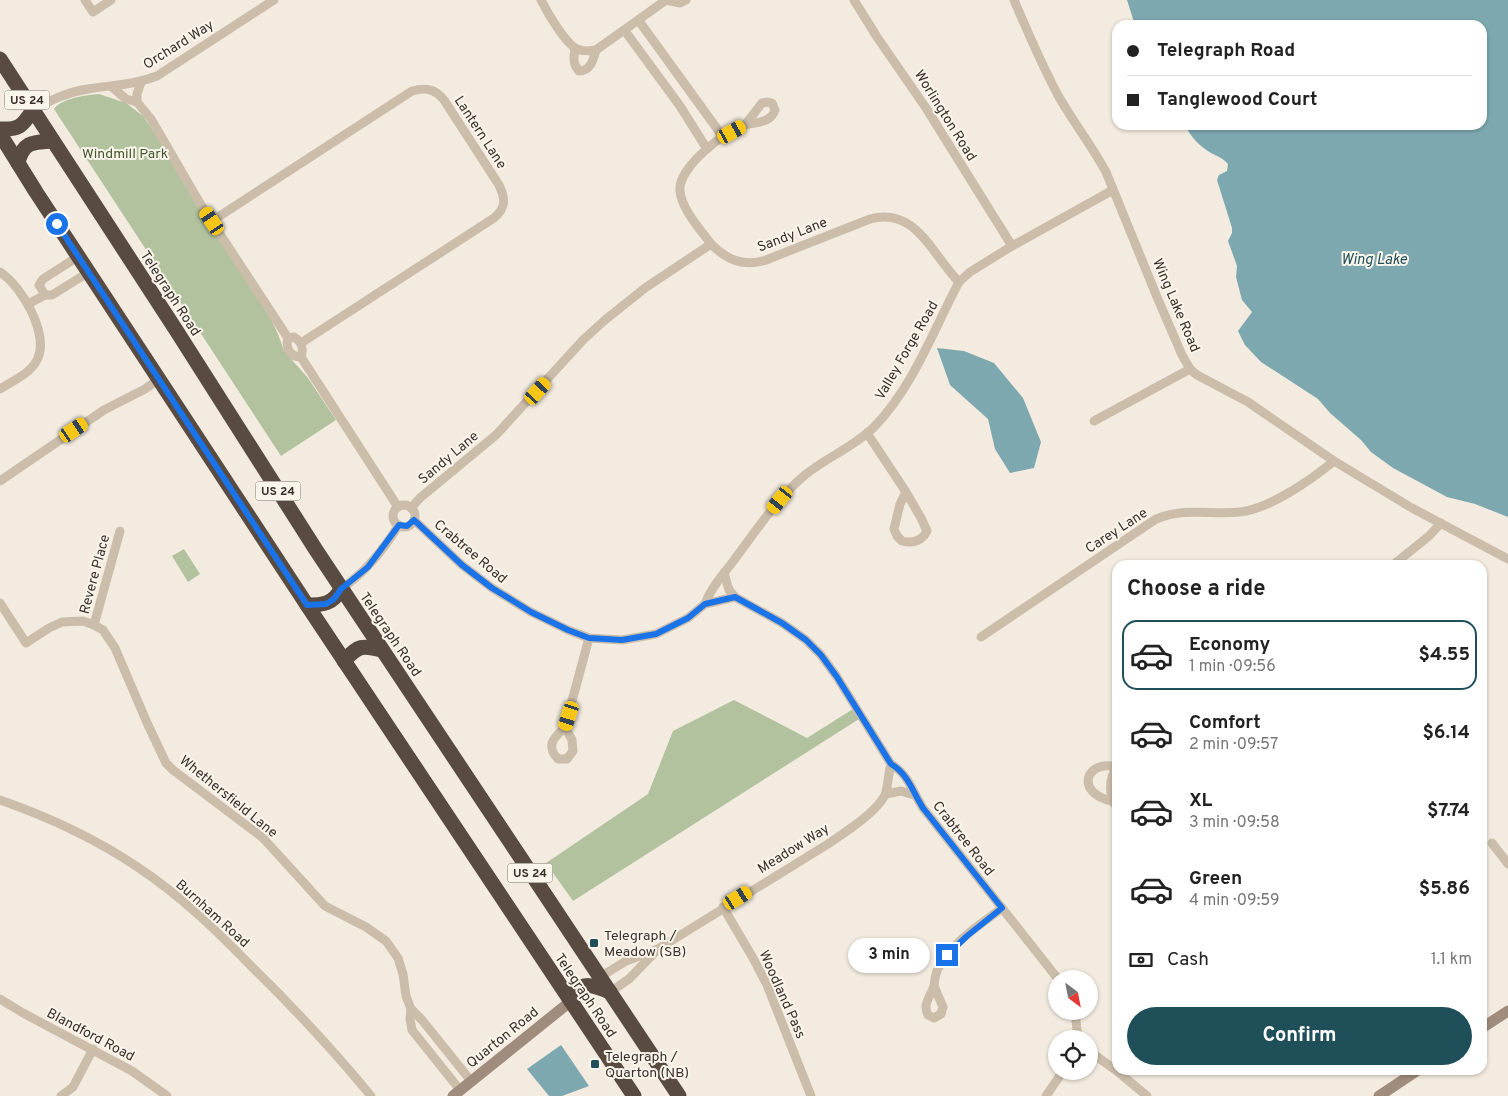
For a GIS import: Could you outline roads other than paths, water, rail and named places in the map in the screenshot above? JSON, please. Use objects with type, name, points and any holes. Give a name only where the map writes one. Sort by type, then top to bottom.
[{"type":"highway","name":"Telegraph Road","points":[[0,59],[341,589],[679,1096]]},
{"type":"highway","points":[[0,129],[19,127],[33,110]]},
{"type":"highway","name":"Telegraph Road","points":[[0,134],[307,605],[634,1096]]},
{"type":"highway","points":[[18,162],[21,152],[29,144],[53,141]]},
{"type":"highway","points":[[307,605],[326,604],[334,599],[341,589]]},
{"type":"highway","points":[[344,661],[352,651],[358,648],[368,647],[382,650]]},
{"type":"highway","points":[[570,1001],[577,989],[586,986],[594,985],[610,992]]},
{"type":"street","points":[[85,0],[93,12],[111,0]]},
{"type":"street","name":"Orchard Way","points":[[33,110],[66,94],[86,89],[141,82],[157,76],[274,0]]},
{"type":"street","points":[[541,0],[574,48],[584,51],[596,50],[666,0],[680,3],[686,0]]},
{"type":"street","name":"Worlington Road","points":[[854,0],[926,108],[1012,246]]},
{"type":"street","name":"Wing Lake Road","points":[[1014,0],[1048,77],[1069,114],[1096,155],[1113,190],[1157,297],[1190,369],[1197,376],[1248,402],[1334,461],[1412,508],[1508,559]]},
{"type":"street","points":[[632,26],[723,138]]},
{"type":"street","points":[[632,26],[707,148]]},
{"type":"street","points":[[574,48],[573,58],[575,66],[579,71],[590,67],[596,50]]},
{"type":"street","points":[[137,102],[137,94],[141,82]]},
{"type":"street","name":"Lantern Lane","points":[[212,221],[412,91],[429,84],[444,100],[499,185],[509,205],[494,218],[301,343]]},
{"type":"street","points":[[112,87],[126,98],[137,102],[158,131],[192,190],[288,338]]},
{"type":"street","points":[[711,244],[684,204],[680,191],[680,180],[707,148],[745,125]]},
{"type":"street","points":[[959,282],[970,272],[1012,246],[1113,190]]},
{"type":"street","name":"Sandy Lane","points":[[411,508],[420,498],[496,435],[583,340],[605,320],[652,284],[711,244],[731,260],[752,264],[870,219],[890,216],[918,231],[959,282]]},
{"type":"street","points":[[79,256],[43,279],[39,285],[42,291],[52,295],[89,272]]},
{"type":"street","points":[[0,272],[10,280],[26,300],[39,340],[39,355],[30,369],[0,389]]},
{"type":"street","name":"Valley Forge Road","points":[[705,604],[712,588],[792,487],[814,468],[867,433],[887,411],[906,383],[959,282]]},
{"type":"street","points":[[26,300],[42,291]]},
{"type":"street","points":[[288,338],[294,337],[301,343],[301,357],[398,507]]},
{"type":"street","points":[[288,338],[286,343],[290,353],[301,357]]},
{"type":"street","points":[[1094,421],[1190,369]]},
{"type":"street","points":[[0,481],[104,410],[159,379]]},
{"type":"street","points":[[867,433],[906,492],[922,518],[926,531],[921,539],[913,542],[902,541],[894,529],[900,504],[906,492]]},
{"type":"street","name":"Carey Lane","points":[[981,637],[1156,519],[1189,511],[1240,512],[1253,510],[1277,499],[1324,470],[1334,461]]},
{"type":"street","points":[[405,505],[411,508],[415,514],[414,520],[407,526],[399,525],[393,516],[398,507],[405,505]]},
{"type":"street","name":"Crabtree Road","points":[[414,520],[462,565],[492,588],[531,612],[589,638],[622,640],[656,634],[688,618],[705,604],[735,597],[782,623],[806,640],[821,655],[837,677],[891,764],[902,772],[911,785],[914,795],[941,832],[1051,970]]},
{"type":"street","points":[[1399,560],[1429,536],[1441,523]]},
{"type":"street","points":[[341,589],[368,567],[399,525]]},
{"type":"street","name":"Revere Place","points":[[94,625],[120,531]]},
{"type":"street","points":[[724,573],[729,590],[735,597]]},
{"type":"street","points":[[0,603],[26,643],[62,622],[78,621],[94,625]]},
{"type":"street","name":"Whethersfield Lane","points":[[94,625],[103,630],[115,648],[166,763],[263,838],[325,906],[366,927],[386,941],[398,958],[411,1009],[410,1020],[412,1030],[457,1093]]},
{"type":"street","points":[[565,727],[589,638]]},
{"type":"street","points":[[891,764],[886,794],[901,791],[914,795]]},
{"type":"street","points":[[1112,765],[1090,773],[1087,781],[1089,787],[1112,803]]},
{"type":"street","points":[[1112,777],[1110,785],[1112,793]]},
{"type":"street","name":"Meadow Way","points":[[610,992],[629,978],[658,949],[723,907],[844,834],[866,816],[886,794]]},
{"type":"street","name":"Burnham Road","points":[[0,800],[61,824],[84,836],[140,869],[161,885],[216,931],[271,986],[326,1043],[371,1096]]},
{"type":"street","points":[[1492,843],[1508,864]]},
{"type":"street","name":"Woodland Pass","points":[[723,907],[754,958],[767,984],[810,1096]]},
{"type":"street","points":[[934,986],[939,966],[947,955],[1002,908]]},
{"type":"street","name":"Meadow Way","points":[[600,977],[626,961],[658,949]]},
{"type":"street","name":"Blandford Road","points":[[0,999],[30,1017],[132,1070],[167,1096]]},
{"type":"street","name":"Quarton Road","points":[[457,1093],[570,1001]]},
{"type":"street","name":"Whethersfield Lane","points":[[411,1009],[471,1081]]},
{"type":"street","points":[[1487,1025],[1508,1011]]},
{"type":"street","points":[[61,1096],[73,1092],[93,1049]]},
{"type":"street","points":[[1098,1057],[1112,1067]]},
{"type":"street","points":[[1122,1075],[1147,1096]]},
{"type":"street","points":[[1379,1096],[1410,1075]]},
{"type":"street","points":[[1046,1096],[1057,1080]]},
{"type":"water","name":"Wing Lake","points":[[1127,0],[1508,0],[1508,517],[1475,504],[1447,497],[1393,468],[1371,452],[1318,399],[1261,362],[1245,345],[1238,331],[1252,312],[1242,300],[1236,277],[1237,266],[1228,241],[1232,228],[1217,180],[1219,175],[1227,171],[1228,164],[1199,144],[1188,130],[1487,130],[1487,20],[1133,20]]},
{"type":"water","points":[[937,348],[964,351],[994,363],[1023,398],[1041,442],[1034,468],[1010,473],[995,449],[988,419],[950,385]]},
{"type":"water","points":[[561,1045],[589,1086],[562,1096],[549,1096],[527,1069]]},
{"type":"place","name":"Telegraph / Meadow (SB)","points":[[594,943]]},
{"type":"place","name":"Telegraph / Quarton (NB)","points":[[595,1064]]},
{"type":"park label","name":"Windmill Park","points":[[125,153]]}]
